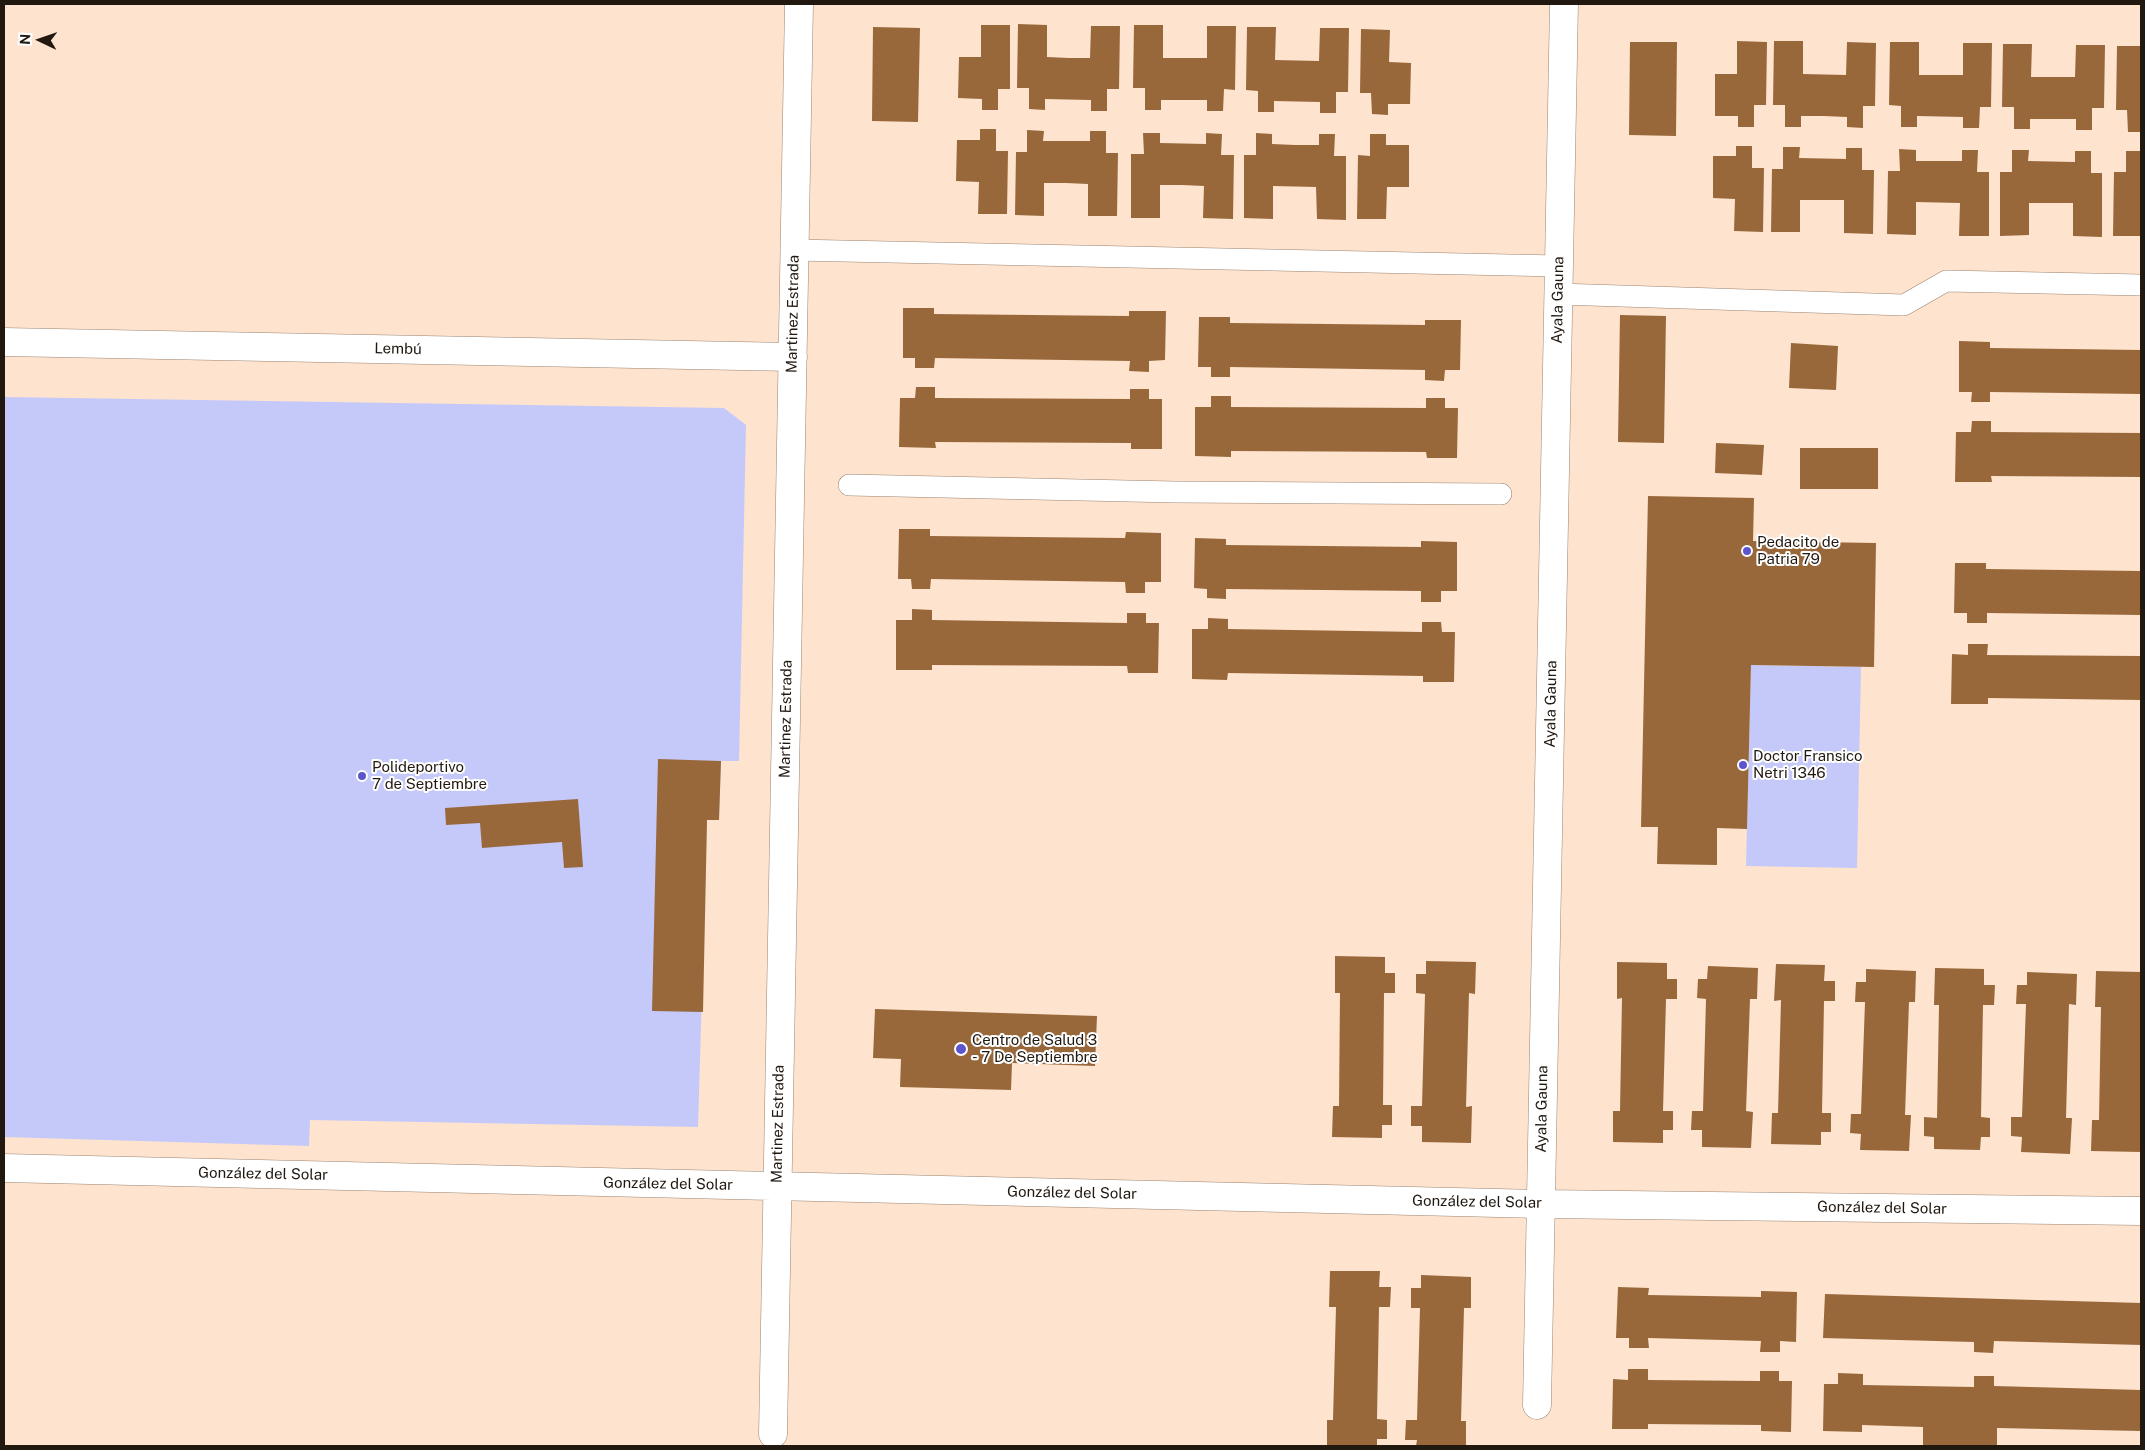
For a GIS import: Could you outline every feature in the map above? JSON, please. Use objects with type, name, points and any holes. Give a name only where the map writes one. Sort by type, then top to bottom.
[{"type":"street","name":"Martinez Estrada","points":[[773,1434],[776,1186],[799,4]]},
{"type":"street","name":"Ayala Gauna","points":[[1537,1405],[1564,4]]},
{"type":"street","name":"Lembú","points":[[4,342],[792,357]]},
{"type":"street","name":"González del Solar","points":[[4,1168],[1540,1204],[2141,1211]]},
{"type":"lane","points":[[794,250],[1558,266]]},
{"type":"lane","points":[[1558,294],[1904,305],[1946,281],[2141,285]]},
{"type":"lane","points":[[849,485],[1175,492],[1501,494]]},
{"type":"shaded area","name":"Polideportivo 7 de Septiembre","points":[[4,397],[724,408],[746,425],[739,761],[721,761],[719,820],[707,820],[698,1127],[310,1120],[309,1146],[4,1137]]},
{"type":"shaded area","points":[[1751,665],[1861,667],[1857,868],[1746,866]]},
{"type":"building","points":[[1018,24],[1047,25],[1047,57],[1069,58],[1090,58],[1091,26],[1120,26],[1119,89],[1107,89],[1107,111],[1091,111],[1091,100],[1045,99],[1045,110],[1029,109],[1029,88],[1017,88]]},
{"type":"building","points":[[981,25],[1010,25],[1010,89],[998,89],[998,110],[982,110],[982,99],[958,98],[959,57],[981,57]]},
{"type":"building","points":[[1134,25],[1163,25],[1163,58],[1207,58],[1207,26],[1236,26],[1235,90],[1224,89],[1223,111],[1207,111],[1207,100],[1161,100],[1161,110],[1145,110],[1145,88],[1133,88]]},
{"type":"building","points":[[873,27],[920,28],[918,122],[872,121]]},
{"type":"building","points":[[1247,27],[1276,27],[1275,60],[1319,61],[1320,28],[1349,28],[1348,92],[1336,92],[1336,113],[1320,113],[1320,102],[1274,101],[1274,112],[1258,112],[1258,91],[1246,90]]},
{"type":"building","points":[[1361,29],[1390,30],[1389,62],[1411,63],[1410,104],[1388,104],[1388,115],[1372,114],[1371,93],[1360,93]]},
{"type":"building","points":[[1737,41],[1767,42],[1766,105],[1754,105],[1754,127],[1738,127],[1738,116],[1715,116],[1715,74],[1737,74]]},
{"type":"building","points":[[1774,41],[1803,41],[1803,74],[1846,75],[1847,42],[1876,43],[1875,106],[1863,106],[1863,128],[1847,127],[1847,117],[1824,116],[1801,116],[1801,127],[1785,127],[1785,105],[1773,105]]},
{"type":"building","points":[[1630,42],[1677,42],[1676,136],[1629,135]]},
{"type":"building","points":[[1890,42],[1919,42],[1919,75],[1963,75],[1963,43],[1992,43],[1991,107],[1980,107],[1979,128],[1963,128],[1963,117],[1917,116],[1917,127],[1901,127],[1901,106],[1889,105]]},
{"type":"building","points":[[2003,44],[2032,44],[2031,77],[2075,77],[2076,45],[2105,45],[2104,108],[2092,108],[2092,130],[2076,130],[2076,119],[2030,119],[2030,129],[2014,129],[2014,107],[2002,107]]},
{"type":"building","points":[[2117,46],[2141,46],[2141,132],[2128,132],[2127,110],[2116,110]]},
{"type":"building","points":[[980,129],[996,129],[996,151],[1008,151],[1007,214],[978,214],[979,182],[956,181],[957,140],[980,140]]},
{"type":"building","points":[[1027,130],[1044,131],[1043,141],[1090,141],[1090,131],[1106,131],[1106,153],[1118,153],[1117,216],[1088,216],[1088,184],[1066,183],[1044,183],[1044,216],[1015,215],[1016,152],[1027,152]]},
{"type":"building","points":[[1143,133],[1160,133],[1160,143],[1206,144],[1206,133],[1222,134],[1221,155],[1234,155],[1233,219],[1203,218],[1204,186],[1182,185],[1160,185],[1160,218],[1131,218],[1131,154],[1144,154]]},
{"type":"building","points":[[1256,133],[1272,134],[1272,144],[1295,145],[1319,145],[1319,134],[1335,134],[1334,156],[1346,156],[1346,220],[1317,219],[1316,187],[1273,186],[1273,219],[1244,218],[1244,155],[1256,155]]},
{"type":"building","points":[[1370,134],[1386,134],[1386,145],[1409,145],[1409,187],[1387,187],[1386,219],[1357,219],[1358,155],[1370,156]]},
{"type":"building","points":[[1736,146],[1752,146],[1752,168],[1764,168],[1763,232],[1734,231],[1735,199],[1713,198],[1713,156],[1736,156]]},
{"type":"building","points":[[1783,147],[1800,147],[1799,158],[1846,159],[1846,148],[1862,148],[1862,170],[1874,170],[1873,234],[1844,233],[1844,200],[1800,200],[1800,232],[1771,232],[1772,169],[1783,169]]},
{"type":"building","points":[[1899,149],[1916,150],[1916,161],[1962,161],[1962,150],[1978,150],[1977,172],[1989,172],[1989,236],[1959,236],[1960,203],[1916,202],[1916,235],[1887,234],[1888,171],[1900,171]]},
{"type":"building","points":[[2012,150],[2029,150],[2028,161],[2075,162],[2075,151],[2091,151],[2091,173],[2102,173],[2102,237],[2073,236],[2073,203],[2029,203],[2029,235],[2000,236],[2000,172],[2012,172]]},
{"type":"building","points":[[2126,151],[2141,151],[2141,236],[2113,236],[2114,172],[2126,172]]},
{"type":"building","points":[[903,308],[934,308],[934,314],[1129,316],[1129,311],[1166,311],[1165,360],[1149,361],[1149,372],[1129,371],[1130,361],[935,358],[934,368],[915,368],[915,358],[903,358]]},
{"type":"building","points":[[1620,315],[1666,316],[1664,443],[1618,442]]},
{"type":"building","points":[[1199,317],[1230,317],[1230,323],[1425,325],[1425,320],[1461,320],[1460,370],[1445,370],[1444,381],[1425,380],[1425,370],[1230,367],[1230,377],[1211,377],[1211,367],[1198,367]]},
{"type":"building","points":[[1959,341],[1990,342],[1990,348],[2141,350],[2141,394],[1990,392],[1990,402],[1971,402],[1972,392],[1959,392]]},
{"type":"building","points":[[1791,343],[1838,346],[1836,390],[1789,388]]},
{"type":"building","points":[[916,387],[935,387],[935,398],[1130,399],[1130,389],[1149,389],[1149,399],[1162,399],[1162,449],[1131,449],[1131,443],[935,442],[936,448],[899,447],[900,398],[915,398]]},
{"type":"building","points":[[1211,396],[1231,396],[1231,407],[1426,408],[1426,398],[1445,398],[1445,408],[1458,408],[1457,458],[1427,458],[1426,452],[1231,451],[1231,457],[1195,456],[1195,407],[1211,407]]},
{"type":"building","points":[[1972,421],[1991,421],[1991,432],[2141,433],[2141,477],[1991,476],[1992,482],[1955,482],[1956,432],[1971,432]]},
{"type":"building","points":[[1716,443],[1764,445],[1762,475],[1715,473]]},
{"type":"building","points":[[1800,448],[1878,448],[1878,489],[1800,489]]},
{"type":"building","points":[[1648,496],[1754,498],[1753,541],[1876,543],[1874,667],[1751,665],[1747,829],[1717,828],[1717,865],[1657,864],[1658,827],[1641,827]]},
{"type":"building","points":[[899,529],[930,529],[930,536],[1125,538],[1126,532],[1161,533],[1161,582],[1145,582],[1145,593],[1126,593],[1125,582],[931,579],[930,589],[912,589],[911,579],[898,579]]},
{"type":"building","points":[[1195,538],[1226,539],[1226,545],[1421,547],[1421,541],[1457,542],[1457,591],[1441,591],[1441,602],[1421,602],[1421,591],[1226,589],[1226,599],[1207,598],[1207,589],[1194,588]]},
{"type":"building","points":[[1955,563],[1986,563],[1986,569],[2141,571],[2141,615],[1987,613],[1987,623],[1967,623],[1967,613],[1954,613]]},
{"type":"building","points":[[912,609],[932,610],[932,620],[1127,623],[1127,613],[1146,613],[1146,623],[1159,623],[1158,673],[1128,673],[1127,666],[932,665],[932,670],[896,670],[896,620],[912,620]]},
{"type":"building","points":[[1208,618],[1228,619],[1228,629],[1422,632],[1422,622],[1441,622],[1442,632],[1455,632],[1454,682],[1423,682],[1423,676],[1228,673],[1227,680],[1192,679],[1192,629],[1208,629]]},
{"type":"building","points":[[1968,644],[1988,644],[1987,655],[2141,656],[2141,700],[1988,698],[1988,704],[1951,704],[1952,654],[1968,655]]},
{"type":"building","points":[[658,759],[721,761],[719,820],[707,820],[703,1012],[652,1011]]},
{"type":"building","points":[[578,799],[583,867],[564,868],[562,842],[482,848],[480,823],[446,825],[445,808]]},
{"type":"building","points":[[1335,956],[1385,957],[1385,973],[1395,973],[1395,993],[1384,993],[1383,1105],[1392,1105],[1392,1125],[1382,1125],[1382,1138],[1332,1137],[1333,1106],[1339,1106],[1340,993],[1335,993]]},
{"type":"building","points":[[1426,961],[1476,962],[1475,994],[1469,993],[1466,1107],[1472,1106],[1471,1143],[1422,1142],[1422,1126],[1411,1126],[1411,1106],[1422,1106],[1425,994],[1416,993],[1416,974],[1426,974]]},
{"type":"building","points":[[1617,962],[1667,963],[1667,979],[1677,979],[1677,999],[1666,999],[1663,1111],[1673,1111],[1673,1130],[1663,1130],[1663,1143],[1613,1142],[1613,1111],[1620,1111],[1622,998],[1617,999]]},
{"type":"building","points":[[1776,964],[1825,965],[1824,981],[1835,981],[1835,1001],[1824,1001],[1822,1113],[1831,1113],[1831,1132],[1821,1132],[1821,1145],[1771,1144],[1772,1113],[1778,1113],[1781,1000],[1774,1001]]},
{"type":"building","points":[[1708,966],[1758,968],[1757,999],[1750,999],[1746,1111],[1753,1112],[1751,1148],[1702,1147],[1702,1130],[1691,1130],[1692,1111],[1703,1111],[1706,999],[1697,998],[1698,979],[1707,979]]},
{"type":"building","points":[[1935,968],[1984,969],[1984,985],[1995,985],[1994,1005],[1983,1005],[1981,1117],[1990,1118],[1990,1137],[1981,1137],[1980,1150],[1934,1149],[1934,1137],[1924,1136],[1924,1117],[1937,1118],[1939,1005],[1934,1005]]},
{"type":"building","points":[[1866,969],[1916,971],[1915,1002],[1909,1002],[1905,1115],[1911,1115],[1909,1151],[1860,1150],[1861,1134],[1850,1133],[1851,1114],[1861,1114],[1865,1002],[1855,1002],[1856,982],[1866,982]]},
{"type":"building","points":[[2096,971],[2141,972],[2141,1152],[2091,1151],[2092,1120],[2099,1120],[2101,1007],[2095,1007]]},
{"type":"building","points":[[2027,972],[2077,974],[2076,1005],[2069,1004],[2066,1118],[2072,1118],[2070,1154],[2021,1152],[2022,1137],[2011,1136],[2011,1117],[2022,1117],[2026,1004],[2016,1004],[2017,985],[2027,985]]},
{"type":"building","points":[[875,1009],[1097,1016],[1095,1066],[1012,1063],[1011,1090],[900,1087],[901,1059],[873,1058]]},
{"type":"building","points":[[1330,1271],[1380,1271],[1379,1287],[1391,1287],[1390,1307],[1379,1307],[1377,1419],[1387,1420],[1387,1439],[1377,1439],[1377,1446],[1327,1446],[1327,1420],[1333,1420],[1336,1307],[1329,1307]]},
{"type":"building","points":[[1421,1275],[1471,1277],[1471,1308],[1464,1308],[1461,1421],[1466,1421],[1466,1446],[1416,1446],[1417,1440],[1405,1440],[1406,1420],[1417,1420],[1420,1308],[1411,1308],[1411,1288],[1421,1288]]},
{"type":"building","points":[[1618,1287],[1649,1288],[1648,1295],[1761,1297],[1761,1291],[1797,1292],[1796,1342],[1780,1341],[1780,1352],[1760,1352],[1761,1341],[1648,1338],[1649,1348],[1629,1348],[1629,1338],[1616,1338]]},
{"type":"building","points":[[1825,1294],[2141,1303],[2141,1345],[1994,1341],[1993,1353],[1974,1352],[1974,1342],[1823,1338]]},
{"type":"building","points":[[1628,1369],[1648,1369],[1648,1380],[1760,1381],[1760,1371],[1779,1371],[1779,1381],[1792,1381],[1791,1432],[1761,1431],[1761,1425],[1648,1424],[1648,1429],[1612,1429],[1613,1379],[1628,1380]]},
{"type":"building","points":[[1838,1373],[1863,1374],[1863,1385],[1974,1387],[1974,1376],[1994,1376],[1994,1386],[2141,1390],[2141,1431],[1997,1428],[1997,1446],[1923,1446],[1923,1427],[1862,1425],[1862,1432],[1823,1431],[1824,1384],[1838,1384]]},
{"type":"place","name":"Pedacito de Patria 79","points":[[1747,551]]},
{"type":"place","name":"Doctor Fransico Netri 1346","points":[[1743,765]]},
{"type":"place","name":"Polideportivo 7 de Septiembre","points":[[362,776]]},
{"type":"place","name":"Centro de Salud 3 - 7 De Septiembre","points":[[961,1049]]}]
